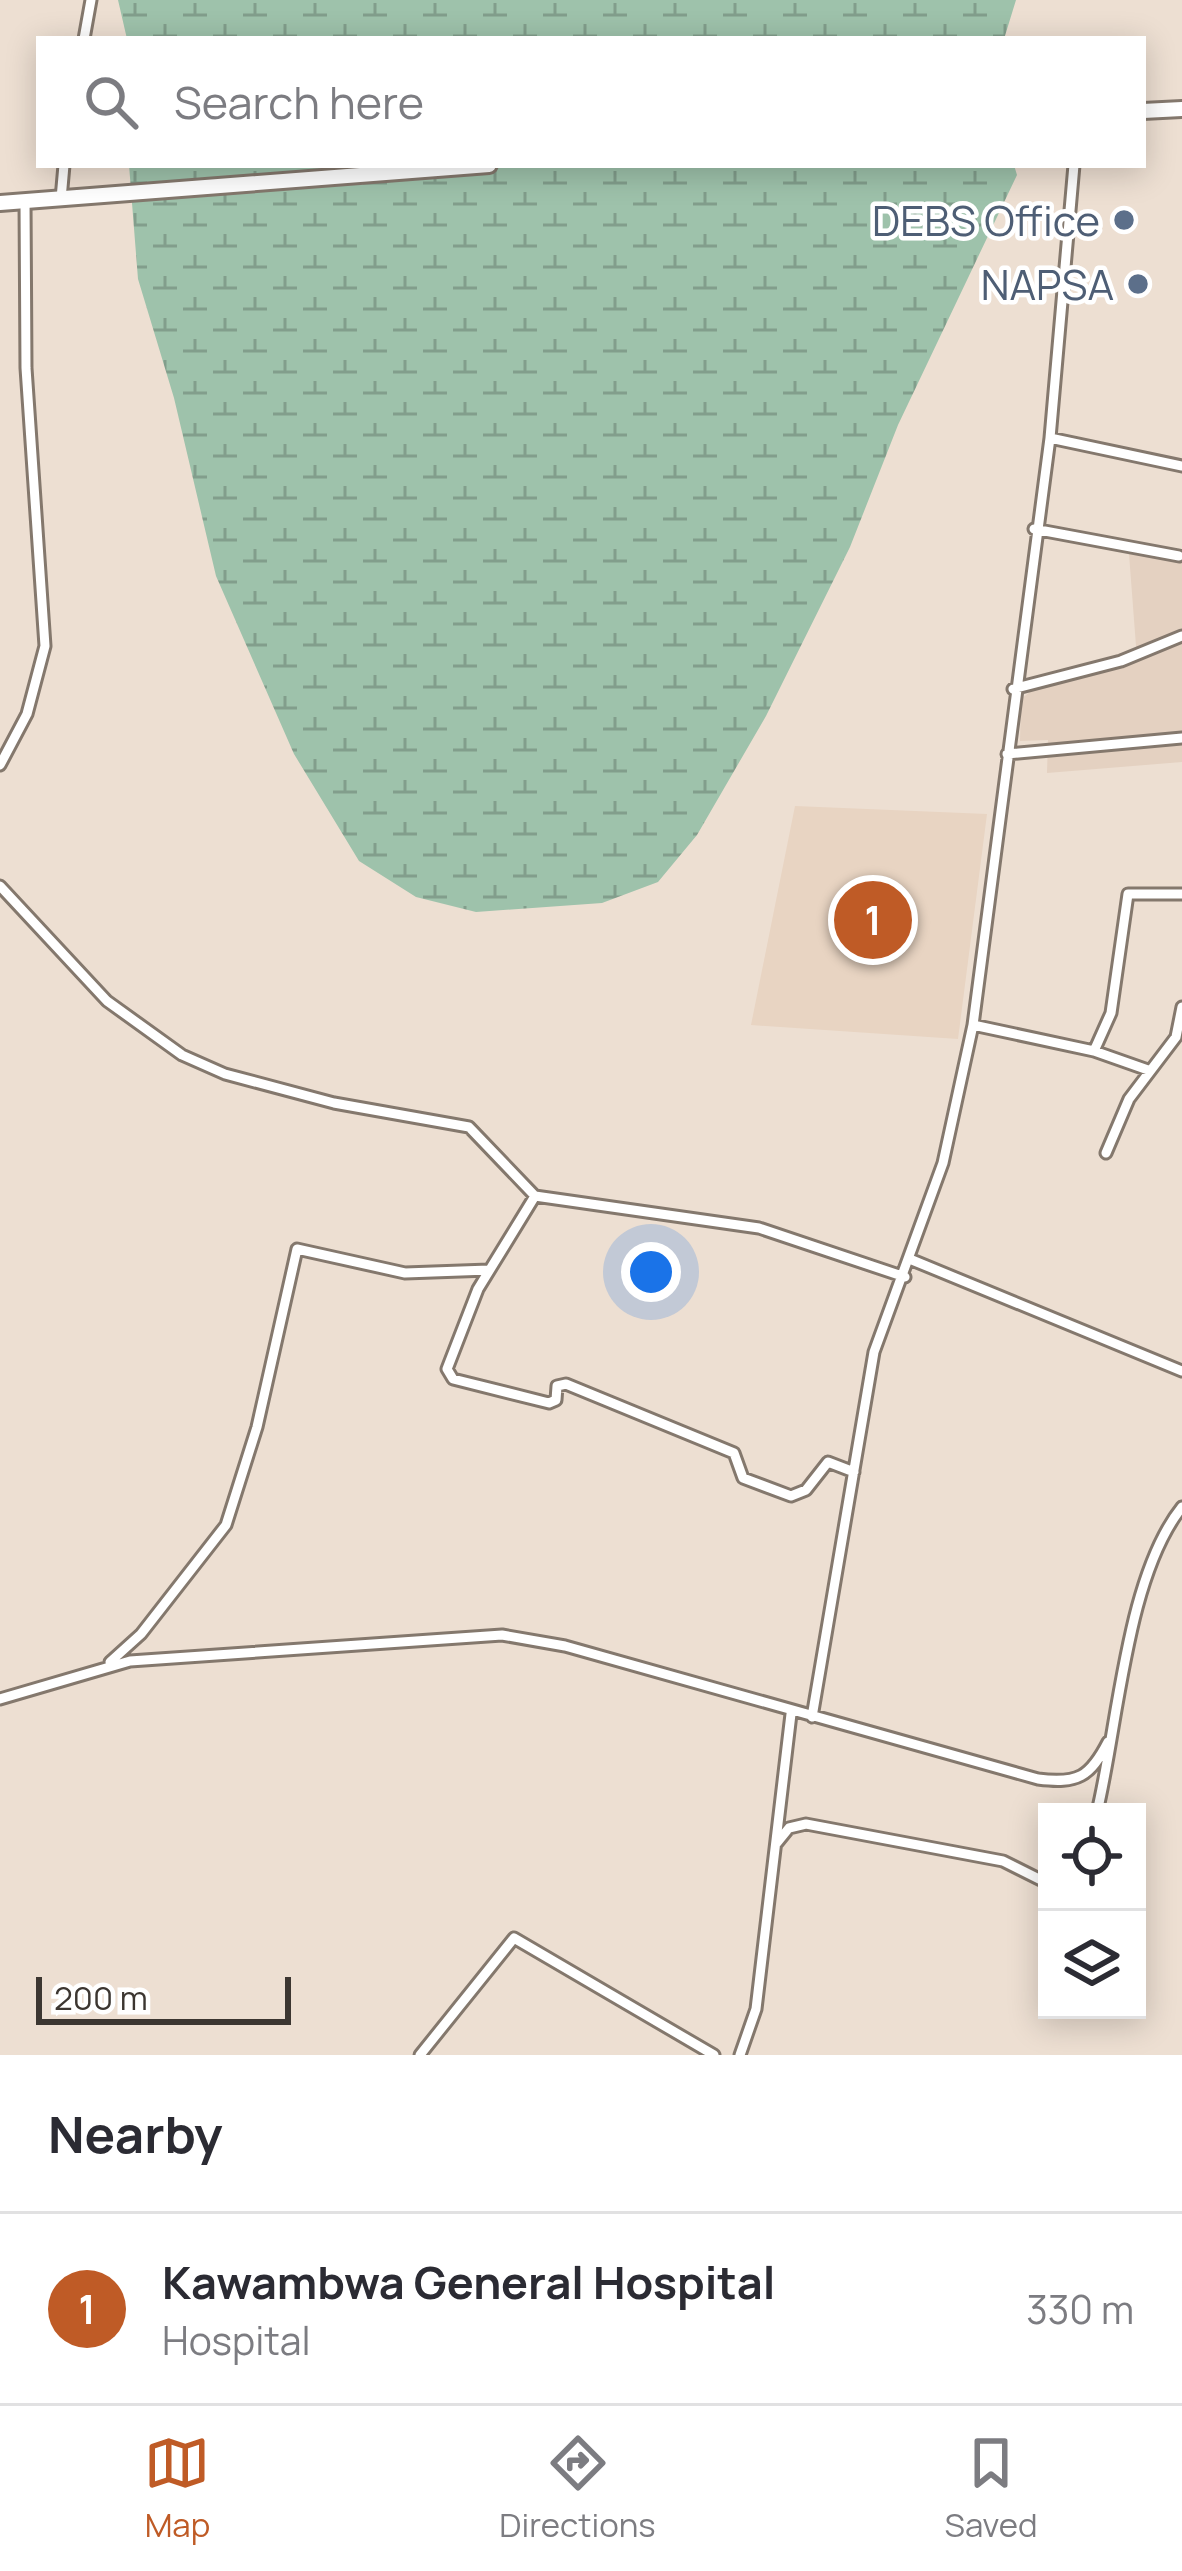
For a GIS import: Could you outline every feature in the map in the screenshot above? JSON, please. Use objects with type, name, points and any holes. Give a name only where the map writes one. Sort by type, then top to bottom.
[{"type":"main road","points":[[1146,112],[1182,110]]},
{"type":"main road","points":[[0,203],[451,168]]},
{"type":"street","points":[[84,36],[91,0]]},
{"type":"street","points":[[62,199],[64,168]]},
{"type":"street","points":[[812,1717],[874,1352],[912,1260],[957,1114],[973,1025],[1013,689],[1050,438],[1074,168]]},
{"type":"street","points":[[0,765],[27,714],[45,646],[26,368],[25,201]]},
{"type":"street","points":[[1050,438],[1182,466]]},
{"type":"street","points":[[1034,529],[1179,556]]},
{"type":"street","points":[[1013,689],[1120,661],[1182,636]]},
{"type":"street","points":[[1007,754],[1182,738]]},
{"type":"street","points":[[0,886],[106,1001],[182,1055],[225,1074],[334,1103],[469,1127],[535,1196],[759,1228],[905,1276]]},
{"type":"street","points":[[1094,1051],[1112,1013],[1128,894],[1182,895]]},
{"type":"street","points":[[1106,1154],[1120,1116],[1148,1070],[1176,1037],[1182,1007]]},
{"type":"street","points":[[973,1025],[1094,1051],[1148,1070]]},
{"type":"street","points":[[535,1196],[462,1324],[448,1378],[549,1403],[556,1400],[557,1386],[566,1384],[734,1453],[743,1478],[791,1496],[806,1490],[828,1462],[854,1472]]},
{"type":"street","points":[[105,1665],[141,1634],[226,1525],[257,1427],[297,1249],[405,1274],[489,1270]]},
{"type":"street","points":[[912,1260],[1182,1371]]},
{"type":"street","points":[[1098,1803],[1116,1693],[1157,1551],[1182,1507]]},
{"type":"street","points":[[0,1699],[105,1665],[502,1635],[566,1646],[791,1714],[1060,1782],[1088,1775],[1108,1742]]},
{"type":"street","points":[[740,2055],[756,2009],[791,1714]]},
{"type":"street","points":[[776,1844],[789,1828],[806,1824],[1003,1861],[1038,1878]]},
{"type":"street","points":[[420,2055],[514,1937],[714,2055]]},
{"type":"shaded area","points":[[1129,554],[1182,560],[1182,762],[1047,773],[1048,740],[1020,741],[1021,699],[1035,688],[1137,659]]},
{"type":"shaded area","points":[[795,806],[987,814],[958,1039],[751,1025]]},
{"type":"green space","points":[[118,0],[1016,0],[1005,36],[126,36]]},
{"type":"green space","points":[[129,168],[1015,168],[1017,175],[898,425],[850,547],[766,716],[697,835],[658,882],[602,903],[476,912],[416,897],[359,861],[294,754],[216,576],[174,398],[138,279]]},
{"type":"place","name":"DEBS Office","points":[[1124,220]]},
{"type":"place","name":"NAPSA","points":[[1138,284]]},
{"type":"place","name":"Kawambwa General Hospital","points":[[873,920]]}]
